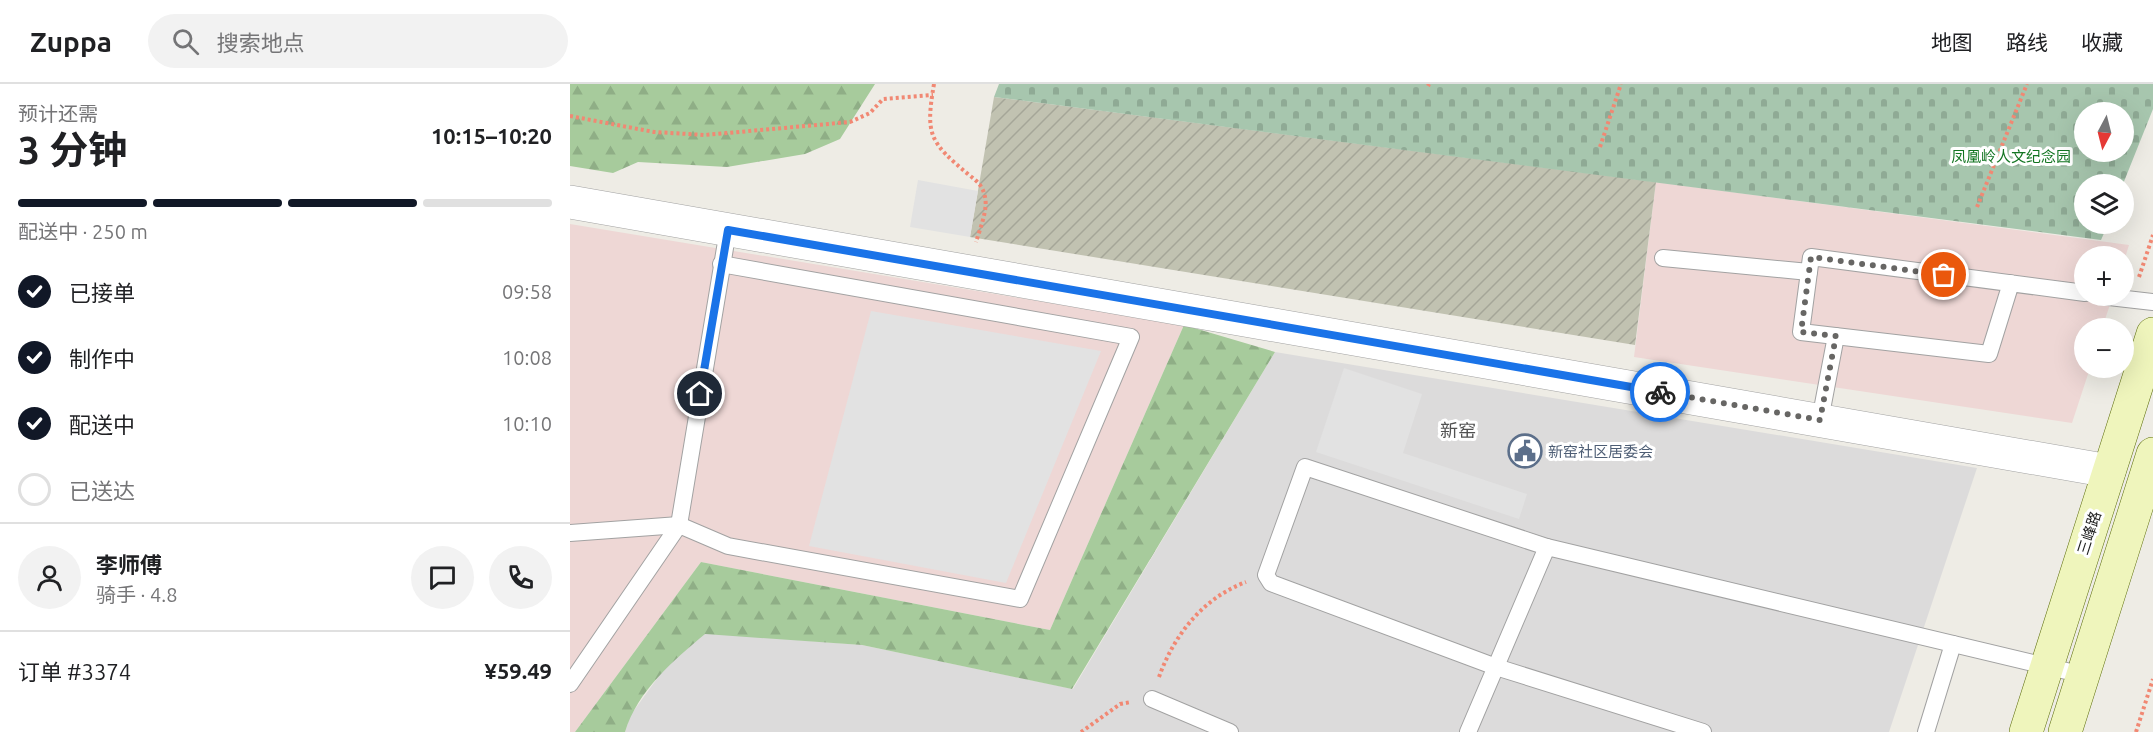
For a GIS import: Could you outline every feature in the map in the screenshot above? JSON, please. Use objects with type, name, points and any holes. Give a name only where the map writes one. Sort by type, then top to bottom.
[{"type":"main road","name":"三峰路","points":[[2026,732],[2153,334]]},
{"type":"main road","points":[[2065,732],[2153,454]]},
{"type":"street","points":[[570,202],[2109,471]]},
{"type":"lane","points":[[570,684],[679,525],[728,230]]},
{"type":"lane","points":[[2011,283],[1989,354],[1801,332],[1811,257],[2011,283],[2074,292]]},
{"type":"lane","points":[[1663,258],[1809,272]]},
{"type":"lane","points":[[570,533],[679,525],[728,546],[1020,599],[1131,337],[721,264]]},
{"type":"lane","points":[[2134,300],[2153,302]]},
{"type":"lane","points":[[1820,420],[1836,336]]},
{"type":"lane","points":[[1703,732],[1496,667],[1271,583],[1266,575],[1305,467],[1547,547],[2083,675]]},
{"type":"lane","points":[[1468,732],[1547,547]]},
{"type":"lane","points":[[1926,732],[1953,644]]},
{"type":"lane","points":[[1152,699],[1230,732]]},
{"type":"path","points":[[934,84],[930,122],[933,139],[944,153],[980,184],[986,199],[969,272]]},
{"type":"path","points":[[1600,147],[1621,84]]},
{"type":"path","points":[[1977,207],[2027,84]]},
{"type":"path","points":[[570,116],[654,132],[705,135],[850,122],[870,113],[883,99],[933,94]]},
{"type":"path","points":[[1081,732],[1120,704],[1152,699],[1175,641],[1199,611],[1227,589],[1266,575]]},
{"type":"path","points":[[2136,732],[2153,679]]},
{"type":"shaded area","points":[[994,97],[1656,182],[1635,345],[970,237]]},
{"type":"shaded area","points":[[918,180],[978,191],[970,237],[910,227]]},
{"type":"shaded area","points":[[1656,182],[2129,245],[2074,246],[2074,306],[2110,306],[2105,318],[2074,318],[2074,378],[2087,378],[2072,423],[1634,357]]},
{"type":"shaded area","points":[[570,224],[1184,325],[1050,630],[701,562],[575,732],[570,732]]},
{"type":"shaded area","points":[[871,311],[1101,351],[1006,583],[809,546]]},
{"type":"shaded area","points":[[1275,352],[1977,468],[1889,732],[625,732],[630,716],[664,669],[705,633],[862,645],[1073,689]]},
{"type":"shaded area","points":[[1344,368],[1422,394],[1403,453],[1527,494],[1519,519],[1316,452]]},
{"type":"green space","points":[[570,84],[875,84],[840,139],[805,154],[727,167],[638,162],[613,173],[570,166]]},
{"type":"green space","name":"凤凰岭人文纪念园","points":[[999,84],[2153,84],[2153,109],[2134,156],[2134,102],[2074,102],[2074,162],[2132,162],[2127,174],[2074,174],[2074,234],[2104,234],[2101,240],[994,97]]},
{"type":"green space","points":[[1184,325],[1275,352],[1072,689],[862,645],[705,634],[658,677],[638,703],[625,732],[575,732],[701,562],[1050,630]]},
{"type":"way so far","points":[[1660,392],[1820,420],[1836,336],[1801,332],[1811,257],[1944,275]]},
{"type":"place","name":"新窑社区居委会","points":[[1525,451]]},
{"type":"district","name":"新窑","points":[[1458,430]]},
{"type":"route","points":[[700,394],[728,230],[1660,392]]}]
